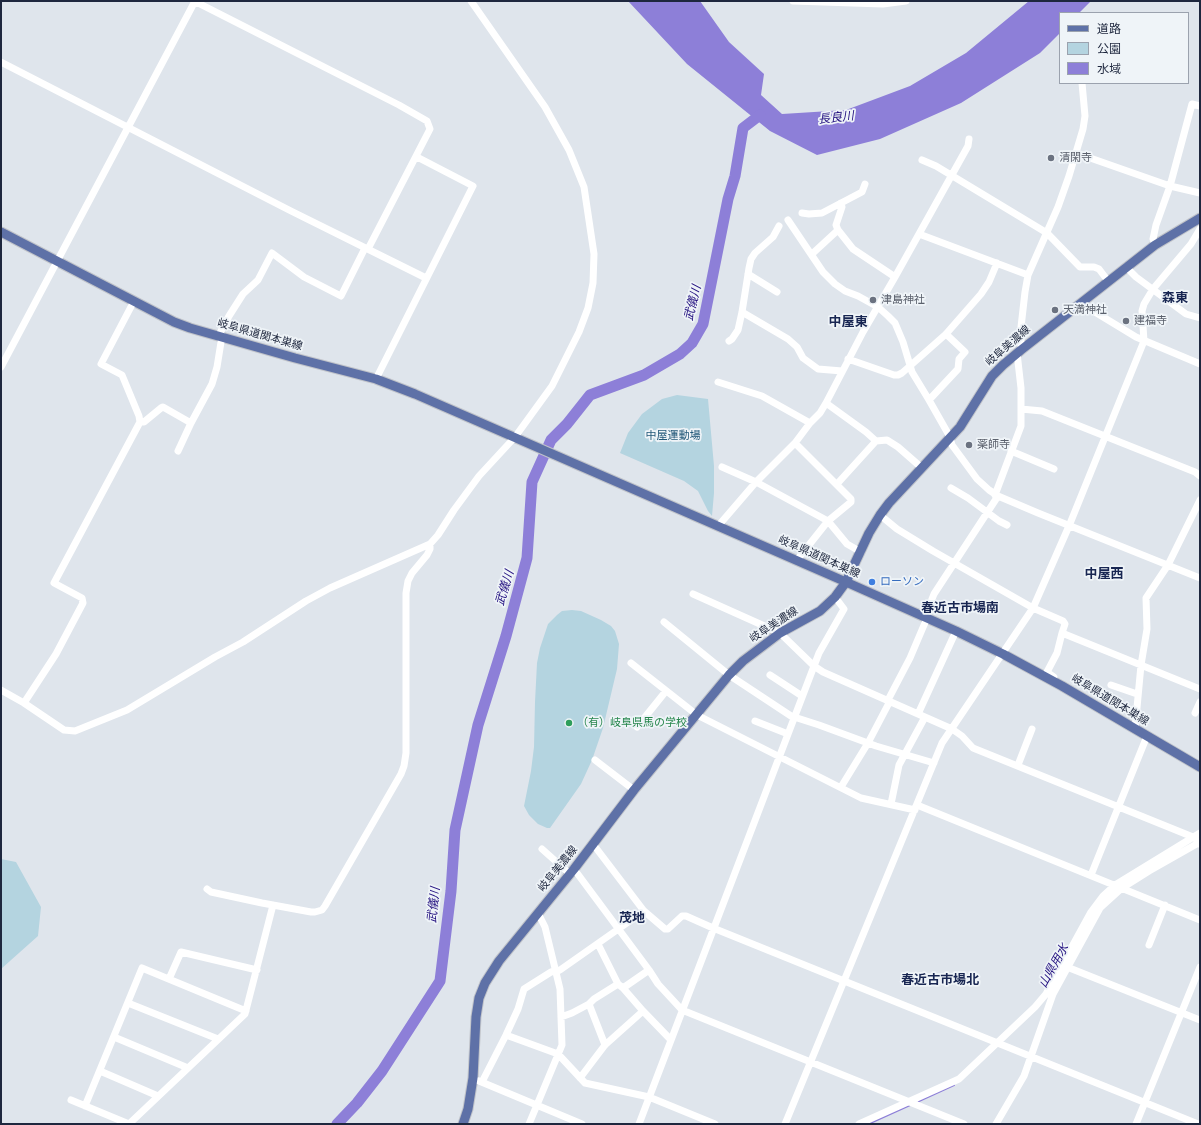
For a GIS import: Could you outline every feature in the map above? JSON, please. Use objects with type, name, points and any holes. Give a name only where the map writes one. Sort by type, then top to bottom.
[{"type":"main road","name":"岐阜美濃線","points":[[463,1124],[468,1109],[473,1078],[476,1016],[479,998],[485,983],[499,961],[572,871],[634,790],[729,675],[754,652],[780,633],[820,611],[835,597],[846,582],[869,533],[880,515],[968,415],[992,376],[1019,351],[1126,267],[1155,245],[1200,218]]},
{"type":"main road","name":"岐阜県道関本巣線","points":[[1,232],[174,322],[295,358],[376,379],[415,394],[613,481],[719,525],[926,617],[1003,654],[1053,681],[1200,767]]},
{"type":"street","points":[[1,367],[195,1],[399,105],[426,121],[430,129],[417,157],[341,296],[304,277],[272,253],[258,280],[243,294],[229,316],[220,336],[217,367],[212,384],[178,451]]},
{"type":"street","points":[[1,690],[24,703],[64,730],[75,731],[96,724],[127,710],[215,657],[243,642],[306,601],[330,588],[430,544],[438,535],[479,476],[519,439],[552,386],[579,332],[588,308],[592,284],[594,254],[584,187],[569,150],[545,107],[471,1]]},
{"type":"street","points":[[793,1],[857,4],[883,4],[906,1]]},
{"type":"street","points":[[1,62],[426,278]]},
{"type":"street","points":[[841,787],[868,743],[910,658],[934,594],[988,512],[1022,426],[1019,351],[1028,275],[1047,233],[1069,176],[1076,153],[1085,116],[1082,84]]},
{"type":"street","points":[[1155,245],[1153,239],[1156,225],[1170,186],[1192,104],[1200,106]]},
{"type":"street","points":[[719,525],[756,482],[796,443],[810,423],[820,413],[848,359],[968,146],[969,139]]},
{"type":"street","points":[[1076,153],[1170,186],[1200,193]]},
{"type":"street","points":[[376,379],[473,186],[417,157]]},
{"type":"street","points":[[922,160],[951,175],[1047,233],[1080,266],[1099,269],[1108,281]]},
{"type":"street","points":[[802,213],[822,213],[862,192],[865,184]]},
{"type":"street","points":[[841,203],[842,208],[836,224],[838,230],[853,249],[895,277]]},
{"type":"street","points":[[788,220],[823,272],[835,284],[845,291],[878,307],[895,323],[912,372],[930,400],[950,437],[952,445],[977,479],[996,495],[1069,526],[1200,578]]},
{"type":"street","points":[[729,341],[738,330],[751,258],[773,237],[779,226]]},
{"type":"street","points":[[812,254],[838,230]]},
{"type":"street","points":[[785,1124],[942,744],[1033,608],[1069,526],[1144,341],[1142,310],[1153,289],[1191,244],[1200,230]]},
{"type":"street","points":[[919,234],[1028,275]]},
{"type":"street","points":[[848,359],[894,375],[898,375],[911,366],[946,334],[981,294],[989,282],[997,263]]},
{"type":"street","points":[[1126,267],[1136,277],[1186,314],[1200,318]]},
{"type":"street","points":[[748,274],[777,292]]},
{"type":"street","points":[[24,703],[56,654],[83,603],[82,598],[54,583],[140,422],[139,416],[122,375],[101,364],[134,301]]},
{"type":"street","points":[[1080,303],[1144,341],[1200,364]]},
{"type":"street","points":[[742,312],[788,338],[797,347],[804,358],[818,369],[842,371]]},
{"type":"street","points":[[930,400],[958,369],[959,359],[965,352],[946,334]]},
{"type":"street","points":[[718,382],[762,396],[810,423]]},
{"type":"street","points":[[826,403],[876,441]]},
{"type":"street","points":[[140,422],[144,422],[163,408],[191,423]]},
{"type":"street","points":[[1021,409],[1042,411],[1195,472],[1200,476]]},
{"type":"street","points":[[837,484],[876,441],[887,440],[898,447],[922,468]]},
{"type":"street","points":[[796,443],[851,499],[851,502],[828,521],[797,560]]},
{"type":"street","points":[[1011,451],[1054,469]]},
{"type":"street","points":[[722,467],[756,482],[828,521],[847,544],[861,552]]},
{"type":"street","points":[[951,488],[1007,525]]},
{"type":"street","points":[[1135,729],[1140,665],[1147,629],[1146,598],[1168,565],[1200,500]]},
{"type":"street","points":[[880,515],[904,534],[1033,608],[1063,621],[1065,624],[1057,653],[1048,672],[1054,676],[1053,681]]},
{"type":"street","points":[[207,889],[211,892],[315,912],[322,910],[325,906],[401,774],[406,753],[406,592],[408,581],[412,573],[427,555],[430,549],[430,544]]},
{"type":"street","points":[[693,594],[780,633],[814,666],[823,672],[952,729],[962,736],[973,748],[1018,765],[1198,840]]},
{"type":"street","points":[[639,1124],[819,653],[844,609],[835,597]]},
{"type":"street","points":[[664,622],[729,675],[794,718],[819,725],[904,755],[934,763]]},
{"type":"street","points":[[891,804],[899,765],[922,715],[956,631]]},
{"type":"street","points":[[1062,633],[1200,689]]},
{"type":"street","points":[[631,663],[697,715],[861,798],[916,807],[945,816],[1200,920]]},
{"type":"street","points":[[770,675],[802,696]]},
{"type":"street","points":[[1111,685],[1137,694]]},
{"type":"street","points":[[637,727],[666,691]]},
{"type":"street","points":[[1195,713],[1200,702]]},
{"type":"street","points":[[755,722],[788,734]]},
{"type":"street","points":[[1018,765],[1032,729]]},
{"type":"street","points":[[1091,875],[1147,736]]},
{"type":"street","points":[[595,760],[634,790]]},
{"type":"street","points":[[996,1124],[1024,1076],[1050,994],[1091,912],[1103,896],[1149,871],[1198,840]]},
{"type":"street","points":[[593,844],[644,911],[665,929],[668,930],[682,916],[686,916],[1198,1124]]},
{"type":"street","points":[[542,849],[572,871],[619,929],[658,984],[682,1010],[964,1124]]},
{"type":"street","points":[[860,1124],[959,1079],[1050,994],[1068,967],[1100,908],[1118,887]]},
{"type":"street","points":[[71,1100],[128,1124],[245,1014],[273,905]]},
{"type":"street","points":[[1149,945],[1164,906]]},
{"type":"street","points":[[482,1082],[518,1009],[524,989],[551,972],[560,970],[644,911]]},
{"type":"street","points":[[529,1124],[562,1045],[560,989],[545,927],[538,913]]},
{"type":"street","points":[[598,944],[621,986],[671,1040]]},
{"type":"street","points":[[169,980],[181,952],[256,970]]},
{"type":"street","points":[[1068,967],[1200,1020]]},
{"type":"street","points":[[1136,1124],[1200,967]]},
{"type":"street","points":[[85,1106],[142,968],[246,1011]]},
{"type":"street","points":[[561,1017],[589,1004],[649,970]]},
{"type":"street","points":[[128,1003],[218,1039]]},
{"type":"street","points":[[589,1004],[605,1045]]},
{"type":"street","points":[[580,1078],[605,1045],[643,1011]]},
{"type":"street","points":[[506,1035],[558,1054],[585,1083],[649,1097],[715,1124]]},
{"type":"street","points":[[114,1037],[188,1068]]},
{"type":"street","points":[[100,1071],[158,1096]]},
{"type":"street","points":[[473,1078],[582,1124]]},
{"type":"green space","name":"中屋運動場","points":[[677,395],[708,399],[714,466],[712,516],[698,491],[684,481],[620,453],[628,433],[642,414],[662,399]]},
{"type":"green space","name":"（有）岐阜県馬の学校","points":[[562,611],[581,611],[601,620],[611,626],[615,631],[619,644],[617,669],[603,728],[592,760],[581,784],[550,828],[547,828],[538,824],[529,815],[524,806],[534,747],[537,663],[548,624]]},
{"type":"green space","points":[[1,859],[16,862],[41,907],[38,936],[1,969]]},
{"type":"water","name":"長良川","points":[[628,1],[700,1],[729,42],[764,74],[761,95],[782,114],[846,110],[910,86],[966,53],[1029,1],[1091,1],[1080,12],[1059,12],[1059,34],[1040,53],[961,103],[880,139],[817,155],[770,131],[687,64]]},
{"type":"waterway","name":"武儀川","points":[[337,1124],[357,1103],[382,1071],[440,981],[451,891],[455,830],[478,725],[506,636],[527,558],[532,482],[551,440],[567,424],[590,395],[644,375],[680,354],[692,343],[703,324],[728,199],[735,176],[743,128],[760,115]]},
{"type":"waterway","name":"山県用水","points":[[919,1101],[954,1085]]},
{"type":"waterway","name":"山県用水","points":[[868,1124],[910,1105]]},
{"type":"place","name":"清閑寺","points":[[1051,158]]},
{"type":"place","name":"津島神社","points":[[873,300]]},
{"type":"place","name":"天満神社","points":[[1055,310]]},
{"type":"place","name":"建福寺","points":[[1126,321]]},
{"type":"place","name":"薬師寺","points":[[969,445]]},
{"type":"place","name":"ローソン","points":[[872,582]]},
{"type":"place","name":"（有）岐阜県馬の学校","points":[[569,723]]},
{"type":"district","name":"森東","points":[[1175,298]]},
{"type":"district","name":"中屋東","points":[[848,322]]},
{"type":"district","name":"中屋西","points":[[1104,574]]},
{"type":"district","name":"春近古市場南","points":[[960,608]]},
{"type":"district","name":"茂地","points":[[632,918]]},
{"type":"district","name":"春近古市場北","points":[[940,980]]}]
